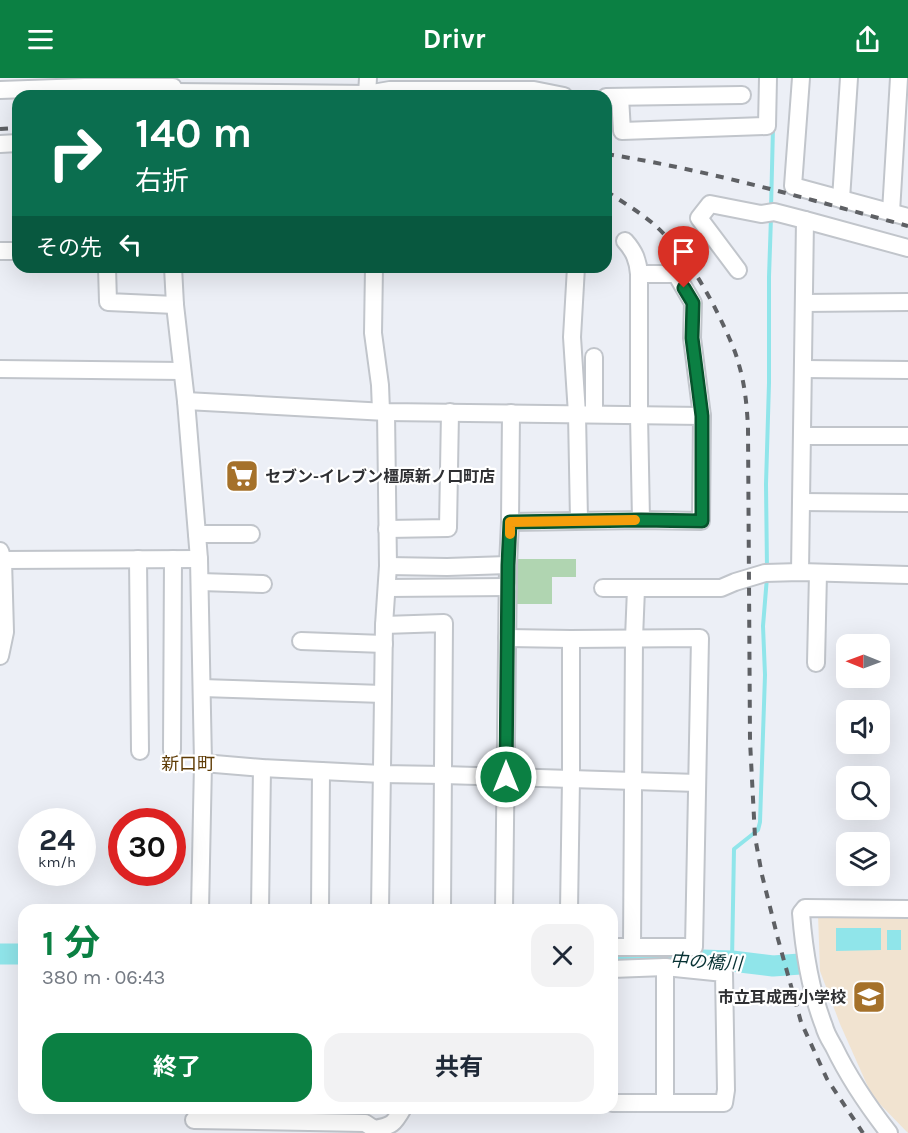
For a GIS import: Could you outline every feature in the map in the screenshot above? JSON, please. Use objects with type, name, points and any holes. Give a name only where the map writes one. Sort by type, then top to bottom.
[{"type":"street","points":[[742,95],[613,97],[622,131],[767,126],[768,78]]},
{"type":"street","points":[[801,78],[793,186],[908,216]]},
{"type":"street","points":[[842,199],[849,78]]},
{"type":"street","points":[[891,212],[899,78]]},
{"type":"street","points":[[0,90],[86,87],[368,86],[390,90],[534,90]]},
{"type":"street","points":[[738,270],[699,218],[710,204],[761,214],[774,212],[908,248]]},
{"type":"street","points":[[800,572],[805,220]]},
{"type":"street","points":[[625,241],[633,250],[639,274],[641,520]]},
{"type":"street","points":[[107,273],[108,302],[175,305]]},
{"type":"street","points":[[173,273],[200,559],[203,763],[200,904]]},
{"type":"street","points":[[374,273],[373,333],[383,412],[388,566],[384,625],[380,904]]},
{"type":"street","points":[[576,273],[572,338],[586,414]]},
{"type":"street","points":[[510,522],[702,521],[702,416],[692,338],[693,303],[676,274],[639,274]]},
{"type":"street","points":[[804,303],[908,302]]},
{"type":"street","points":[[579,520],[586,414],[594,357]]},
{"type":"street","points":[[0,369],[182,371]]},
{"type":"street","points":[[803,369],[908,370]]},
{"type":"street","points":[[186,401],[383,412],[702,416]]},
{"type":"street","points":[[387,529],[448,528],[450,412]]},
{"type":"street","points":[[504,904],[511,413]]},
{"type":"street","points":[[802,436],[908,436]]},
{"type":"street","points":[[801,502],[908,503]]},
{"type":"street","points":[[197,534],[250,534]]},
{"type":"street","points":[[0,656],[5,632],[2,555],[200,559]]},
{"type":"street","points":[[138,559],[140,751]]},
{"type":"street","points":[[172,559],[172,750]]},
{"type":"street","points":[[388,566],[508,565]]},
{"type":"street","points":[[447,567],[447,588]]},
{"type":"street","points":[[603,588],[721,588],[765,573],[908,575]]},
{"type":"street","points":[[816,663],[818,573]]},
{"type":"street","points":[[200,582],[263,584]]},
{"type":"street","points":[[387,588],[508,587]]},
{"type":"street","points":[[632,947],[636,589]]},
{"type":"street","points":[[384,625],[444,623],[442,904]]},
{"type":"street","points":[[507,638],[700,638],[694,947],[618,947]]},
{"type":"street","points":[[569,904],[571,639]]},
{"type":"street","points":[[301,641],[384,644]]},
{"type":"street","points":[[202,688],[383,694]]},
{"type":"street","points":[[203,763],[382,774],[697,783]]},
{"type":"street","points":[[260,904],[262,768]]},
{"type":"street","points":[[320,904],[321,771]]},
{"type":"street","points":[[889,1133],[846,1072],[824,1028],[811,986],[801,913],[805,908],[908,909]]},
{"type":"street","points":[[665,967],[665,1103]]},
{"type":"street","points":[[618,969],[665,967],[724,973],[726,1090],[724,1103],[618,1103]]},
{"type":"street","points":[[194,1121],[365,1123],[374,1129],[387,1127],[396,1122],[400,1114]]},
{"type":"shaded area","name":"市立耳成西小学校","points":[[818,914],[908,915],[908,1133],[872,1096],[840,1024],[820,971]]},
{"type":"green space","points":[[514,559],[576,559],[576,577],[552,577],[552,604],[514,604]]},
{"type":"water","points":[[836,928],[881,928],[881,950],[836,951]]},
{"type":"water","points":[[887,930],[901,930],[901,950],[887,950]]},
{"type":"waterway","points":[[771,209],[773,127]]},
{"type":"waterway","points":[[767,569],[766,484],[771,217]]},
{"type":"waterway","points":[[732,961],[734,849],[758,830],[760,822],[765,675],[763,626],[767,577]]},
{"type":"waterway","name":"中の橋川","points":[[0,954],[18,954]]},
{"type":"waterway","name":"中の橋川","points":[[618,957],[732,961],[773,966],[800,964]]},
{"type":"railway","points":[[0,129],[12,128]]},
{"type":"railway","points":[[612,155],[720,177],[908,226]]},
{"type":"railway","points":[[612,195],[652,223],[685,259],[714,306],[731,341],[739,365],[743,380],[748,428],[750,741],[755,837],[762,875],[801,1022],[827,1079],[863,1133]]},
{"type":"slow traffic","points":[[510,534],[510,522],[635,520]]},
{"type":"place","name":"セブン-イレブン橿原新ノ口町店","points":[[242,476]]},
{"type":"place","name":"市立耳成西小学校","points":[[869,997]]},
{"type":"district","name":"新口町","points":[[188,764]]},
{"type":"route","points":[[506,777],[510,522],[702,521],[702,416],[692,338],[693,303],[684,288]]}]
